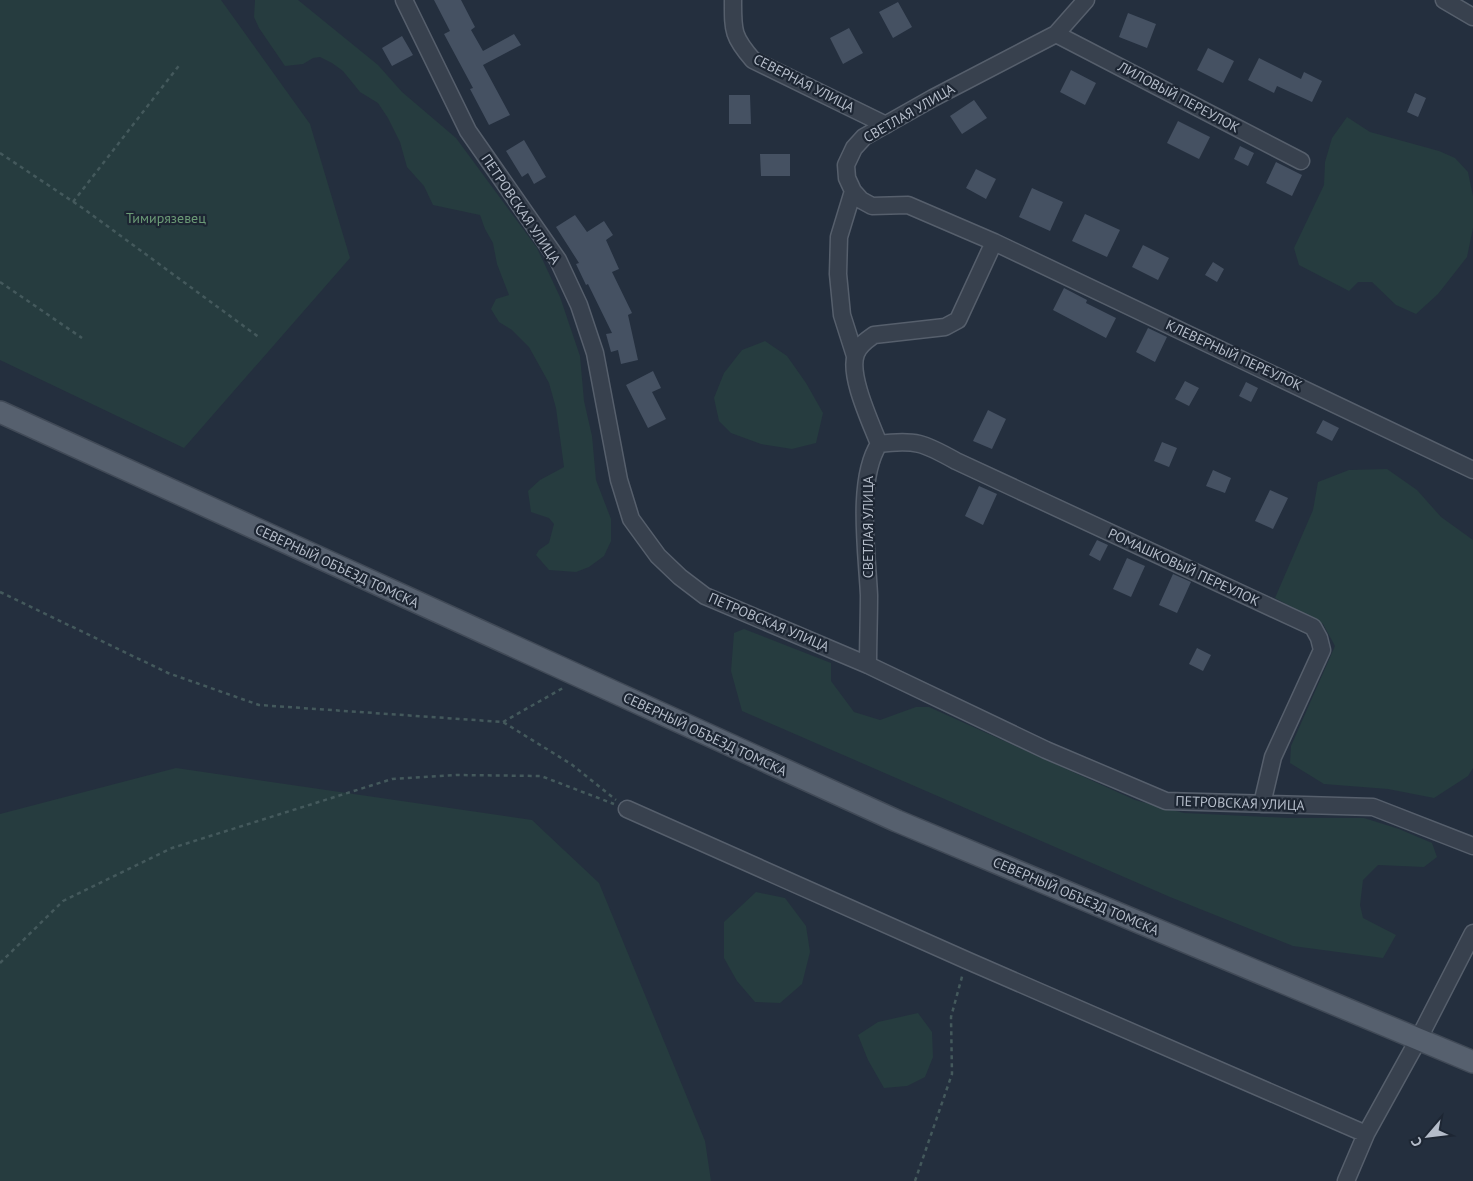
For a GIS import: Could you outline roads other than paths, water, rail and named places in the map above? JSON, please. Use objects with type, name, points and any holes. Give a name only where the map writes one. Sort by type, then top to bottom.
[{"type":"main road","name":"СЕВЕРНЫЙ ОБЪЕЗД ТОМСКА","points":[[0,412],[897,821],[1473,1062]]},
{"type":"street","name":"ПЕТРОВСКАЯ УЛИЦА","points":[[404,0],[468,131],[558,260],[579,305],[595,353],[617,470],[631,519],[658,556],[680,577],[705,596],[868,665],[1046,750],[1166,801],[1373,807],[1473,846]]},
{"type":"street","name":"СЕВЕРНАЯ УЛИЦА","points":[[733,0],[733,28],[741,46],[752,60],[886,125]]},
{"type":"street","name":"СВЕТЛАЯ УЛИЦА","points":[[853,191],[847,178],[846,165],[854,148],[864,137],[933,98],[1056,34],[1086,0]]},
{"type":"street","points":[[1444,0],[1473,17]]},
{"type":"street","name":"ЛИЛОВЫЙ ПЕРЕУЛОК","points":[[1056,34],[1301,161]]},
{"type":"street","points":[[855,356],[862,344],[874,334],[945,327],[958,320],[994,242],[908,205],[872,206],[853,191],[839,237],[838,274],[842,315],[855,356],[854,368],[862,402],[879,444]]},
{"type":"street","name":"КЛЕВЕРНЫЙ ПЕРЕУЛОК","points":[[994,242],[1473,470]]},
{"type":"street","name":"РОМАШКОВЫЙ ПЕРЕУЛОК","points":[[879,444],[897,441],[918,442],[1312,627],[1319,638],[1322,650],[1272,757],[1262,804]]},
{"type":"street","name":"СВЕТЛАЯ УЛИЦА","points":[[868,665],[869,597],[866,492],[869,465],[873,453],[879,444]]},
{"type":"street","points":[[627,809],[966,960],[1366,1134]]},
{"type":"street","points":[[1346,1181],[1366,1134],[1418,1040],[1473,933]]},
{"type":"park label","name":"Тимирязевец","points":[[166,218]]}]
